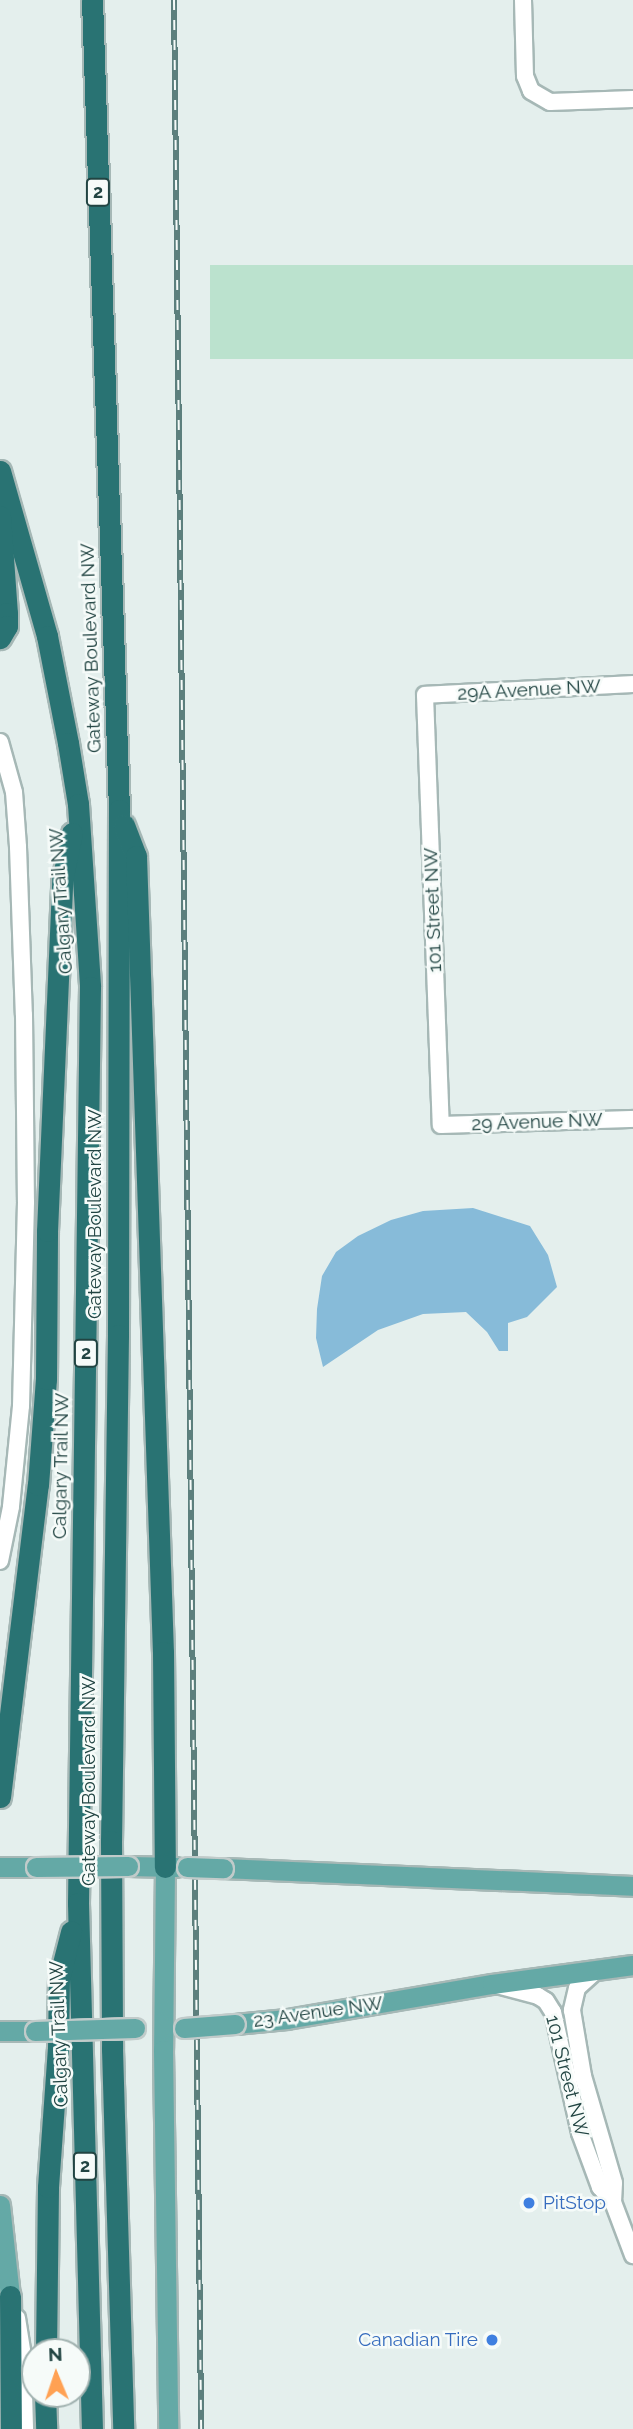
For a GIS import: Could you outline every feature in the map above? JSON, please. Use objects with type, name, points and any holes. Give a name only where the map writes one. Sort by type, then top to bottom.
[{"type":"highway","name":"Gateway Boulevard NW","points":[[92,0],[119,810],[118,1335],[111,1852],[112,2049],[123,2429]]},
{"type":"highway","name":"Calgary Trail NW","points":[[0,471],[50,646],[78,804],[90,987],[78,1903],[92,2429]]},
{"type":"highway","points":[[0,516],[7,613],[6,626],[0,638]]},
{"type":"highway","points":[[0,1797],[41,1445],[62,881],[78,804]]},
{"type":"highway","points":[[119,810],[136,856],[163,1652],[165,1867]]},
{"type":"highway","points":[[46,2338],[48,2187],[58,2049],[59,1979],[78,1903]]},
{"type":"highway","points":[[10,2295],[11,2429]]},
{"type":"highway","points":[[45,2408],[46,2429]]},
{"type":"main road","points":[[0,1867],[223,1868],[633,1886]]},
{"type":"main road","points":[[165,1867],[168,2429]]},
{"type":"main road","name":"23 Avenue NW","points":[[0,2031],[184,2028],[287,2019],[492,1984],[633,1965]]},
{"type":"main road","points":[[0,2205],[10,2295]]},
{"type":"street","points":[[523,0],[525,71],[531,91],[550,102],[633,99]]},
{"type":"street","name":"29A Avenue NW","points":[[425,695],[633,684]]},
{"type":"street","name":"101 Street NW","points":[[425,695],[441,1125]]},
{"type":"street","name":"Calgary Trail NW","points":[[0,742],[12,785],[18,846],[24,1015],[26,1202],[21,1406],[11,1507],[0,1561]]},
{"type":"street","name":"29 Avenue NW","points":[[441,1125],[633,1119]]},
{"type":"street","name":"101 Street NW","points":[[598,1969],[577,1988],[572,2010],[583,2076],[614,2183],[613,2202]]},
{"type":"street","name":"101 Street NW","points":[[492,1984],[538,1996],[550,2006],[580,2133],[600,2187],[626,2215],[633,2255]]},
{"type":"street","points":[[10,2295],[23,2356],[25,2429]]},
{"type":"green space","points":[[210,265],[633,265],[633,359],[210,359]]},
{"type":"water","points":[[473,1208],[530,1226],[548,1255],[557,1287],[527,1317],[508,1323],[508,1351],[499,1351],[487,1332],[466,1312],[423,1314],[378,1330],[323,1367],[316,1338],[317,1309],[322,1276],[336,1252],[358,1236],[391,1220],[423,1211]]},
{"type":"railway","points":[[174,0],[201,2429]]},
{"type":"place","name":"PitStop","points":[[529,2203]]},
{"type":"place","name":"Canadian Tire","points":[[492,2340]]}]
